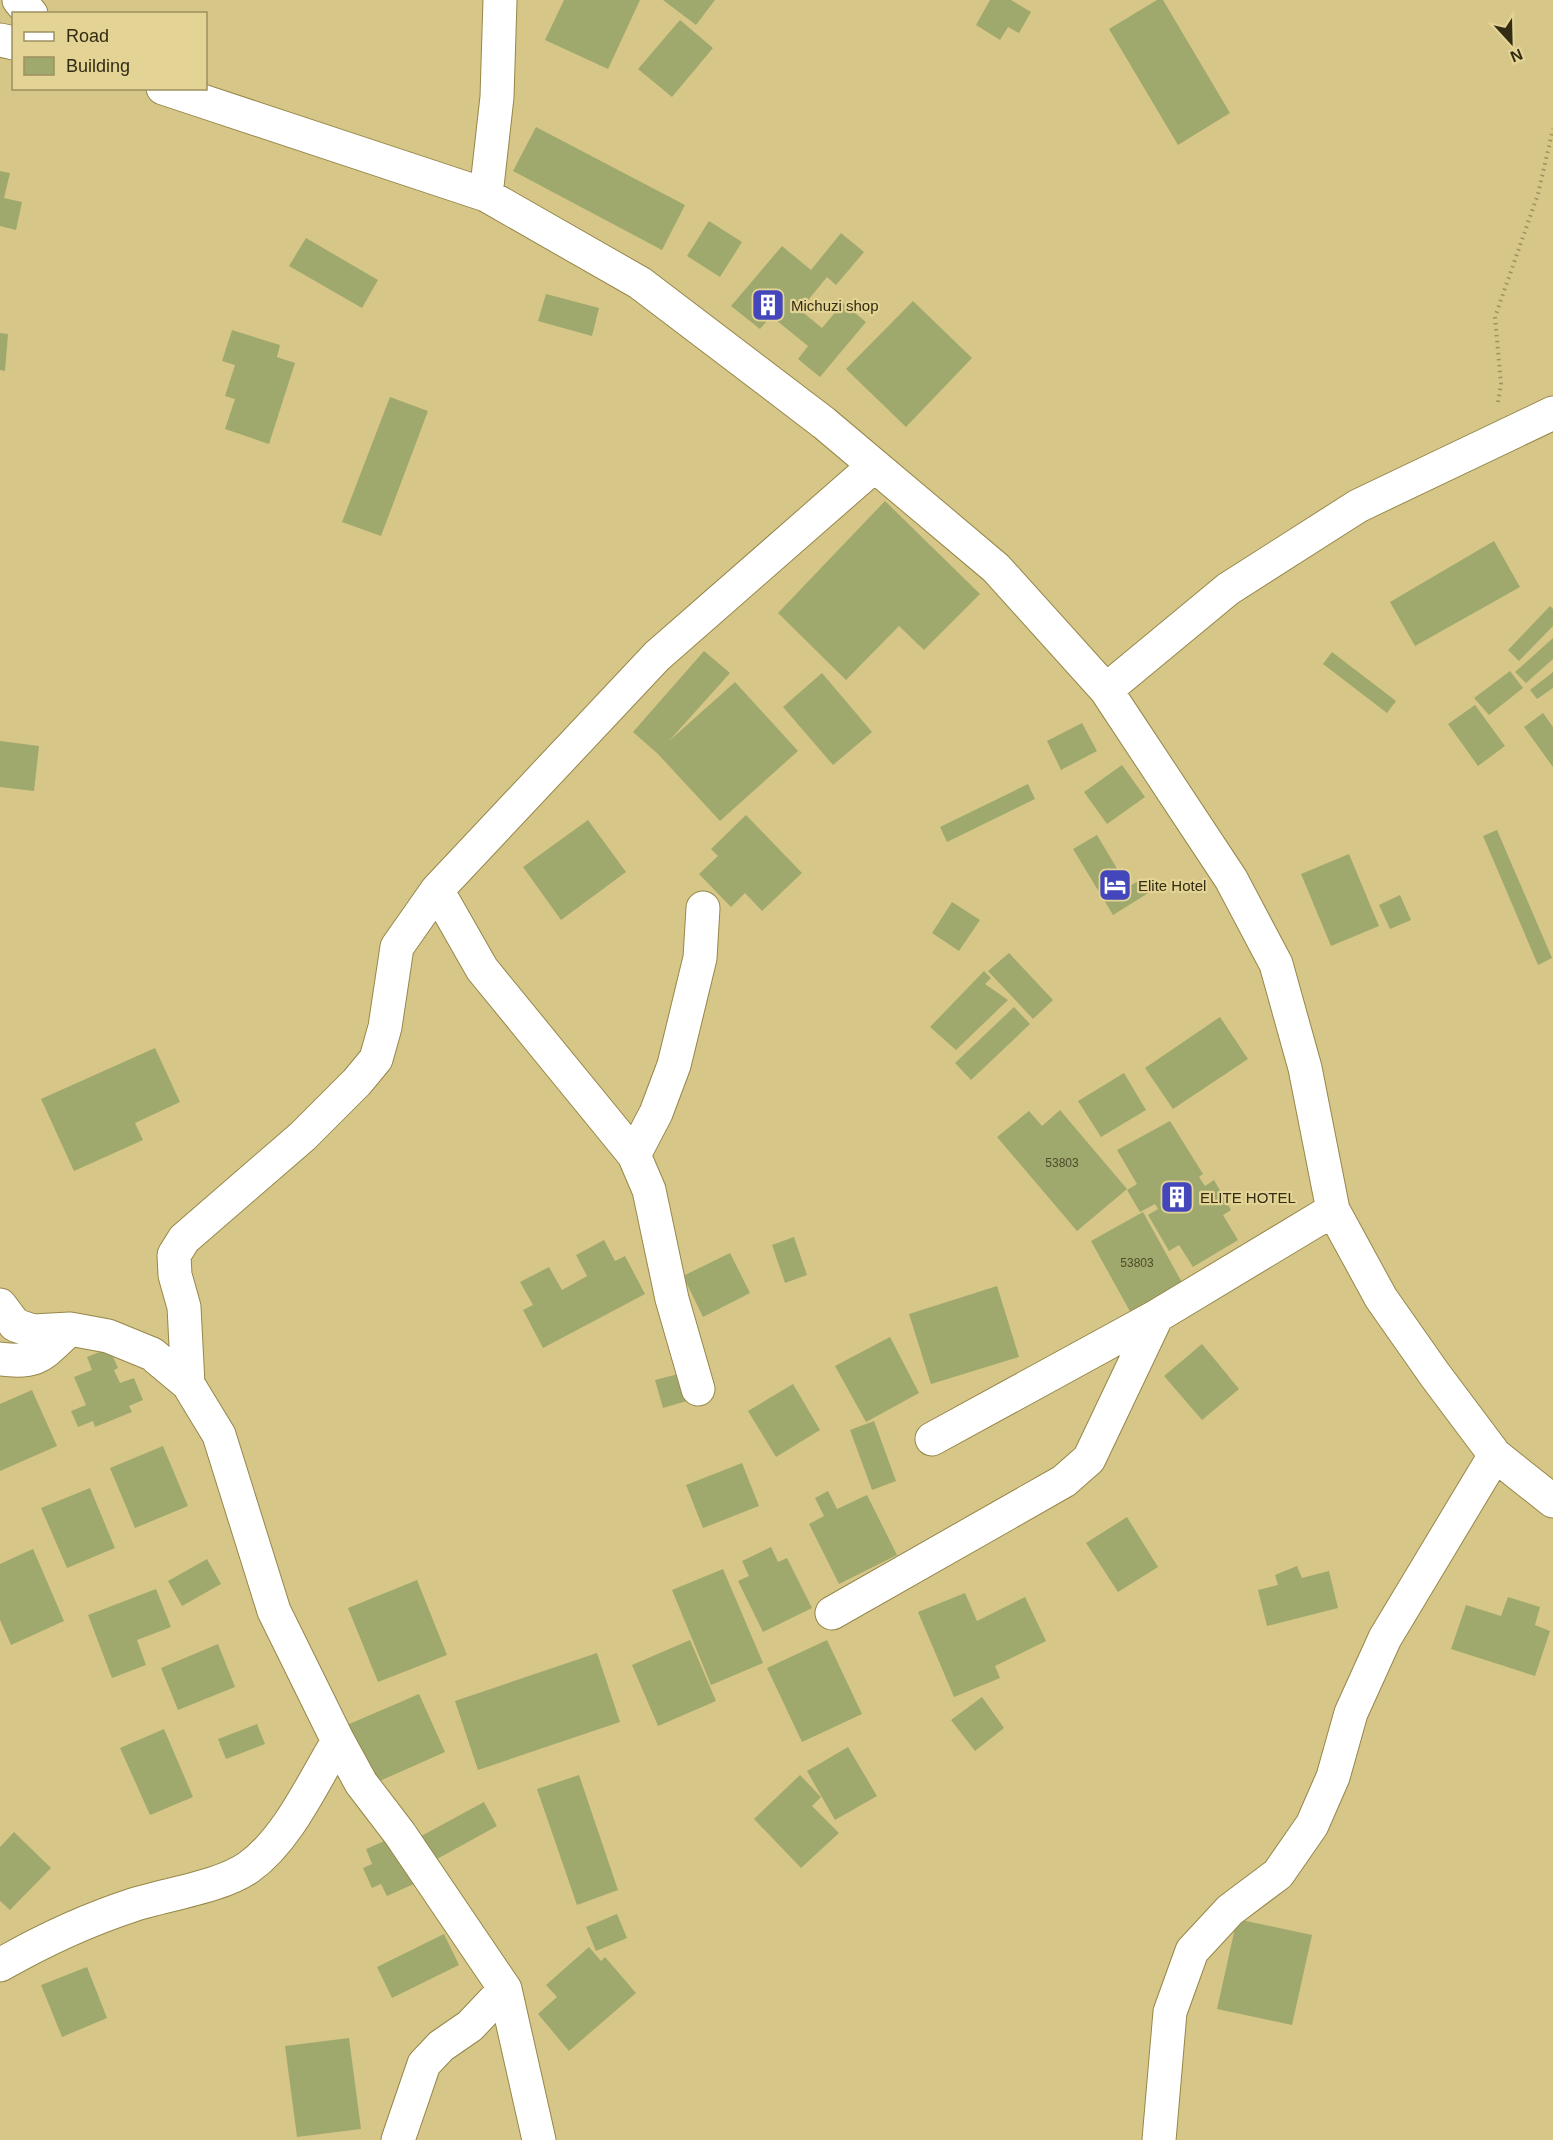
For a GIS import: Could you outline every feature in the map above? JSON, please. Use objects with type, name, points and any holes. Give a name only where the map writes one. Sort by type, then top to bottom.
[{"type":"street","points":[[19,0],[29,12]]},
{"type":"street","points":[[486,195],[497,97],[500,0]]},
{"type":"street","points":[[169,90],[486,195],[640,283],[824,423],[996,568],[1106,690],[1231,879],[1276,964],[1305,1068],[1333,1210],[1381,1298],[1494,1455],[1553,1501]]},
{"type":"street","points":[[1106,690],[1228,589],[1358,506],[1553,413]]},
{"type":"street","points":[[188,1384],[184,1307],[175,1275],[174,1255],[184,1239],[303,1136],[357,1082],[376,1059],[385,1028],[397,947],[437,890],[657,656],[874,466]]},
{"type":"street","points":[[437,890],[482,969],[634,1155],[649,1190],[672,1299],[698,1389]]},
{"type":"street","points":[[634,1155],[656,1113],[674,1065],[700,958],[703,908]]},
{"type":"street","points":[[932,1439],[1157,1316],[1333,1210]]},
{"type":"street","points":[[0,1305],[15,1325],[33,1331],[70,1329],[108,1335],[152,1354],[188,1384],[219,1435],[274,1611],[338,1741],[361,1783],[400,1834],[505,1989],[539,2140]]},
{"type":"street","points":[[831,1613],[1064,1481],[1089,1459],[1157,1316]]},
{"type":"street","points":[[0,1359],[22,1362],[34,1359],[70,1329]]},
{"type":"street","points":[[1159,2140],[1170,2012],[1192,1951],[1230,1910],[1278,1874],[1312,1825],[1334,1777],[1351,1713],[1385,1638],[1494,1455]]},
{"type":"street","points":[[0,1965],[80,1925],[132,1905],[217,1882],[248,1868],[273,1845],[338,1741]]},
{"type":"street","points":[[398,2140],[424,2064],[441,2046],[470,2026],[505,1989]]},
{"type":"path","points":[[1491,444],[1501,384],[1495,317],[1538,194],[1553,129]]},
{"type":"building","points":[[564,0],[640,0],[608,69],[545,40]]},
{"type":"building","points":[[663,0],[715,0],[696,25]]},
{"type":"building","points":[[990,0],[1011,0],[1031,12],[1019,33],[1008,27],[1000,40],[976,25]]},
{"type":"building","points":[[1157,0],[1163,0],[1230,113],[1178,145],[1109,29]]},
{"type":"building","points":[[680,20],[713,48],[672,97],[638,69]]},
{"type":"building","points":[[536,127],[685,205],[662,250],[513,171]]},
{"type":"building","points":[[0,171],[10,173],[4,198],[22,202],[16,230],[0,226]]},
{"type":"building","points":[[709,221],[742,242],[720,277],[687,256]]},
{"type":"building","name":"Michuzi shop","points":[[841,233],[864,252],[836,285],[827,277],[800,310],[822,328],[843,303],[866,322],[820,377],[798,359],[808,346],[771,316],[760,329],[731,306],[782,246],[811,270]]},
{"type":"building","points":[[306,238],[378,280],[362,308],[289,266]]},
{"type":"building","points":[[546,294],[599,308],[592,336],[538,321]]},
{"type":"building","points":[[913,301],[972,358],[906,427],[846,369]]},
{"type":"building","points":[[232,330],[280,345],[277,357],[295,363],[269,444],[225,429],[235,399],[225,396],[235,365],[222,361]]},
{"type":"building","points":[[0,333],[8,334],[5,371],[0,370]]},
{"type":"building","points":[[390,397],[428,411],[381,536],[342,522]]},
{"type":"building","points":[[885,501],[980,594],[924,650],[899,626],[846,680],[778,613]]},
{"type":"building","points":[[1494,541],[1520,587],[1415,646],[1390,602]]},
{"type":"building","points":[[1550,606],[1553,609],[1553,626],[1519,661],[1508,650]]},
{"type":"building","points":[[1553,638],[1553,659],[1526,683],[1515,672]]},
{"type":"building","points":[[704,651],[730,673],[669,741],[735,682],[798,751],[720,821],[658,754],[633,732]]},
{"type":"building","points":[[1332,652],[1396,701],[1387,713],[1323,664]]},
{"type":"building","points":[[1510,671],[1523,688],[1489,715],[1474,698]]},
{"type":"building","points":[[1553,672],[1553,688],[1537,699],[1530,690]]},
{"type":"building","points":[[822,673],[872,732],[833,765],[783,707]]},
{"type":"building","points":[[1475,705],[1505,746],[1478,766],[1448,724]]},
{"type":"building","points":[[1543,713],[1553,727],[1553,767],[1524,727]]},
{"type":"building","points":[[1082,723],[1097,751],[1061,770],[1047,741]]},
{"type":"building","points":[[0,741],[39,746],[34,791],[0,787]]},
{"type":"building","points":[[1122,765],[1145,797],[1107,824],[1084,792]]},
{"type":"building","points":[[1028,784],[1035,799],[947,842],[940,827]]},
{"type":"building","points":[[746,815],[802,873],[762,911],[745,893],[731,907],[699,874],[718,856],[711,849]]},
{"type":"building","points":[[588,820],[626,872],[561,920],[523,867]]},
{"type":"building","points":[[1497,830],[1552,958],[1538,965],[1483,836]]},
{"type":"building","points":[[1097,835],[1128,887],[1142,879],[1150,892],[1113,915],[1073,849]]},
{"type":"building","points":[[1349,854],[1379,926],[1331,946],[1301,874]]},
{"type":"building","points":[[1400,895],[1411,920],[1390,929],[1379,905]]},
{"type":"building","points":[[952,902],[980,920],[959,951],[932,933]]},
{"type":"building","points":[[1009,953],[1053,1000],[1033,1019],[988,971]]},
{"type":"building","points":[[984,971],[991,978],[985,984],[1008,1000],[956,1050],[930,1027]]},
{"type":"building","points":[[1014,1007],[1030,1024],[971,1080],[955,1063]]},
{"type":"building","points":[[1220,1017],[1248,1059],[1173,1109],[1145,1068]]},
{"type":"building","points":[[155,1048],[180,1102],[135,1123],[143,1140],[74,1171],[41,1099]]},
{"type":"building","points":[[1124,1073],[1146,1110],[1101,1137],[1078,1101]]},
{"type":"building","points":[[1060,1110],[1127,1189],[1077,1231],[997,1137],[1029,1111],[1042,1126]]},
{"type":"building","name":"ELITE HOTEL","points":[[1170,1121],[1203,1174],[1199,1177],[1205,1186],[1214,1180],[1231,1210],[1223,1215],[1238,1240],[1193,1267],[1179,1245],[1169,1251],[1148,1215],[1158,1209],[1155,1204],[1140,1212],[1127,1190],[1137,1184],[1117,1150]]},
{"type":"building","points":[[1143,1212],[1184,1286],[1132,1315],[1091,1241]]},
{"type":"building","points":[[794,1237],[807,1275],[785,1283],[772,1245]]},
{"type":"building","points":[[604,1240],[615,1261],[625,1256],[645,1294],[543,1348],[523,1310],[533,1305],[520,1282],[549,1267],[562,1290],[587,1276],[576,1255]]},
{"type":"building","points":[[730,1253],[750,1293],[703,1317],[683,1276]]},
{"type":"building","points":[[997,1286],[1019,1357],[931,1384],[909,1314]]},
{"type":"building","points":[[890,1337],[919,1393],[866,1422],[835,1366]]},
{"type":"building","points":[[1202,1344],[1239,1389],[1202,1420],[1164,1376]]},
{"type":"building","points":[[109,1348],[118,1368],[114,1370],[120,1383],[134,1378],[143,1400],[129,1406],[132,1412],[95,1427],[93,1421],[78,1427],[71,1411],[86,1405],[74,1377],[92,1370],[87,1357]]},
{"type":"building","points":[[682,1373],[690,1400],[663,1408],[655,1380]]},
{"type":"building","points":[[793,1384],[820,1430],[776,1457],[748,1411]]},
{"type":"building","points":[[32,1390],[57,1446],[0,1471],[0,1404]]},
{"type":"building","points":[[874,1421],[896,1481],[872,1490],[850,1430]]},
{"type":"building","points":[[163,1446],[188,1506],[135,1528],[110,1468]]},
{"type":"building","points":[[742,1463],[759,1506],[703,1528],[686,1485]]},
{"type":"building","points":[[90,1488],[115,1548],[67,1568],[41,1508]]},
{"type":"building","points":[[828,1491],[837,1509],[867,1495],[897,1555],[839,1584],[809,1524],[824,1516],[815,1498]]},
{"type":"building","points":[[1127,1517],[1158,1567],[1118,1592],[1086,1543]]},
{"type":"building","points":[[771,1547],[778,1562],[787,1558],[812,1608],[763,1632],[738,1581],[749,1576],[742,1561]]},
{"type":"building","points":[[33,1549],[64,1621],[11,1645],[0,1620],[0,1564]]},
{"type":"building","points":[[207,1559],[221,1584],[182,1606],[168,1581]]},
{"type":"building","points":[[1297,1566],[1302,1578],[1329,1571],[1338,1608],[1267,1626],[1258,1590],[1278,1585],[1275,1575]]},
{"type":"building","points":[[723,1569],[763,1663],[711,1685],[672,1590]]},
{"type":"building","points":[[417,1580],[447,1655],[378,1682],[348,1608]]},
{"type":"building","points":[[156,1589],[171,1627],[137,1640],[146,1665],[112,1678],[88,1615]]},
{"type":"building","points":[[965,1593],[977,1621],[1025,1597],[1046,1641],[995,1666],[1000,1678],[954,1697],[918,1612]]},
{"type":"building","points":[[1508,1597],[1540,1607],[1535,1625],[1550,1631],[1535,1676],[1451,1649],[1466,1605],[1501,1616]]},
{"type":"building","points":[[690,1640],[716,1701],[658,1726],[632,1665]]},
{"type":"building","points":[[827,1640],[862,1714],[802,1742],[767,1668]]},
{"type":"building","points":[[218,1644],[235,1687],[178,1710],[161,1668]]},
{"type":"building","points":[[597,1653],[620,1722],[478,1770],[455,1701]]},
{"type":"building","points":[[419,1694],[445,1752],[373,1784],[347,1725]]},
{"type":"building","points":[[982,1697],[1004,1728],[975,1751],[951,1720]]},
{"type":"building","points":[[257,1724],[265,1744],[226,1759],[218,1739]]},
{"type":"building","points":[[164,1729],[193,1797],[150,1815],[120,1748]]},
{"type":"building","points":[[848,1747],[877,1796],[835,1820],[807,1771]]},
{"type":"building","points":[[579,1775],[618,1890],[577,1905],[537,1789]]},
{"type":"building","points":[[800,1775],[821,1797],[812,1806],[839,1833],[801,1868],[754,1819]]},
{"type":"building","points":[[484,1802],[497,1826],[428,1864],[414,1840]]},
{"type":"building","points":[[14,1832],[51,1868],[10,1910],[0,1901],[0,1847]]},
{"type":"building","points":[[396,1836],[416,1883],[387,1896],[381,1884],[372,1888],[363,1868],[372,1864],[366,1849]]},
{"type":"building","points":[[617,1914],[627,1938],[596,1951],[586,1927]]},
{"type":"building","points":[[1237,1919],[1312,1935],[1292,2025],[1217,2009]]},
{"type":"building","points":[[444,1934],[459,1965],[392,1998],[377,1967]]},
{"type":"building","points":[[589,1947],[601,1961],[605,1957],[636,1993],[569,2051],[538,2014],[557,1997],[546,1985]]},
{"type":"building","points":[[87,1967],[107,2018],[62,2037],[41,1985]]},
{"type":"building","points":[[349,2038],[361,2129],[297,2137],[285,2046]]},
{"type":"place","name":"Michuzi shop","points":[[768,305]]},
{"type":"place","name":"Elite Hotel","points":[[1115,885]]},
{"type":"place","name":"ELITE HOTEL","points":[[1177,1197]]}]
